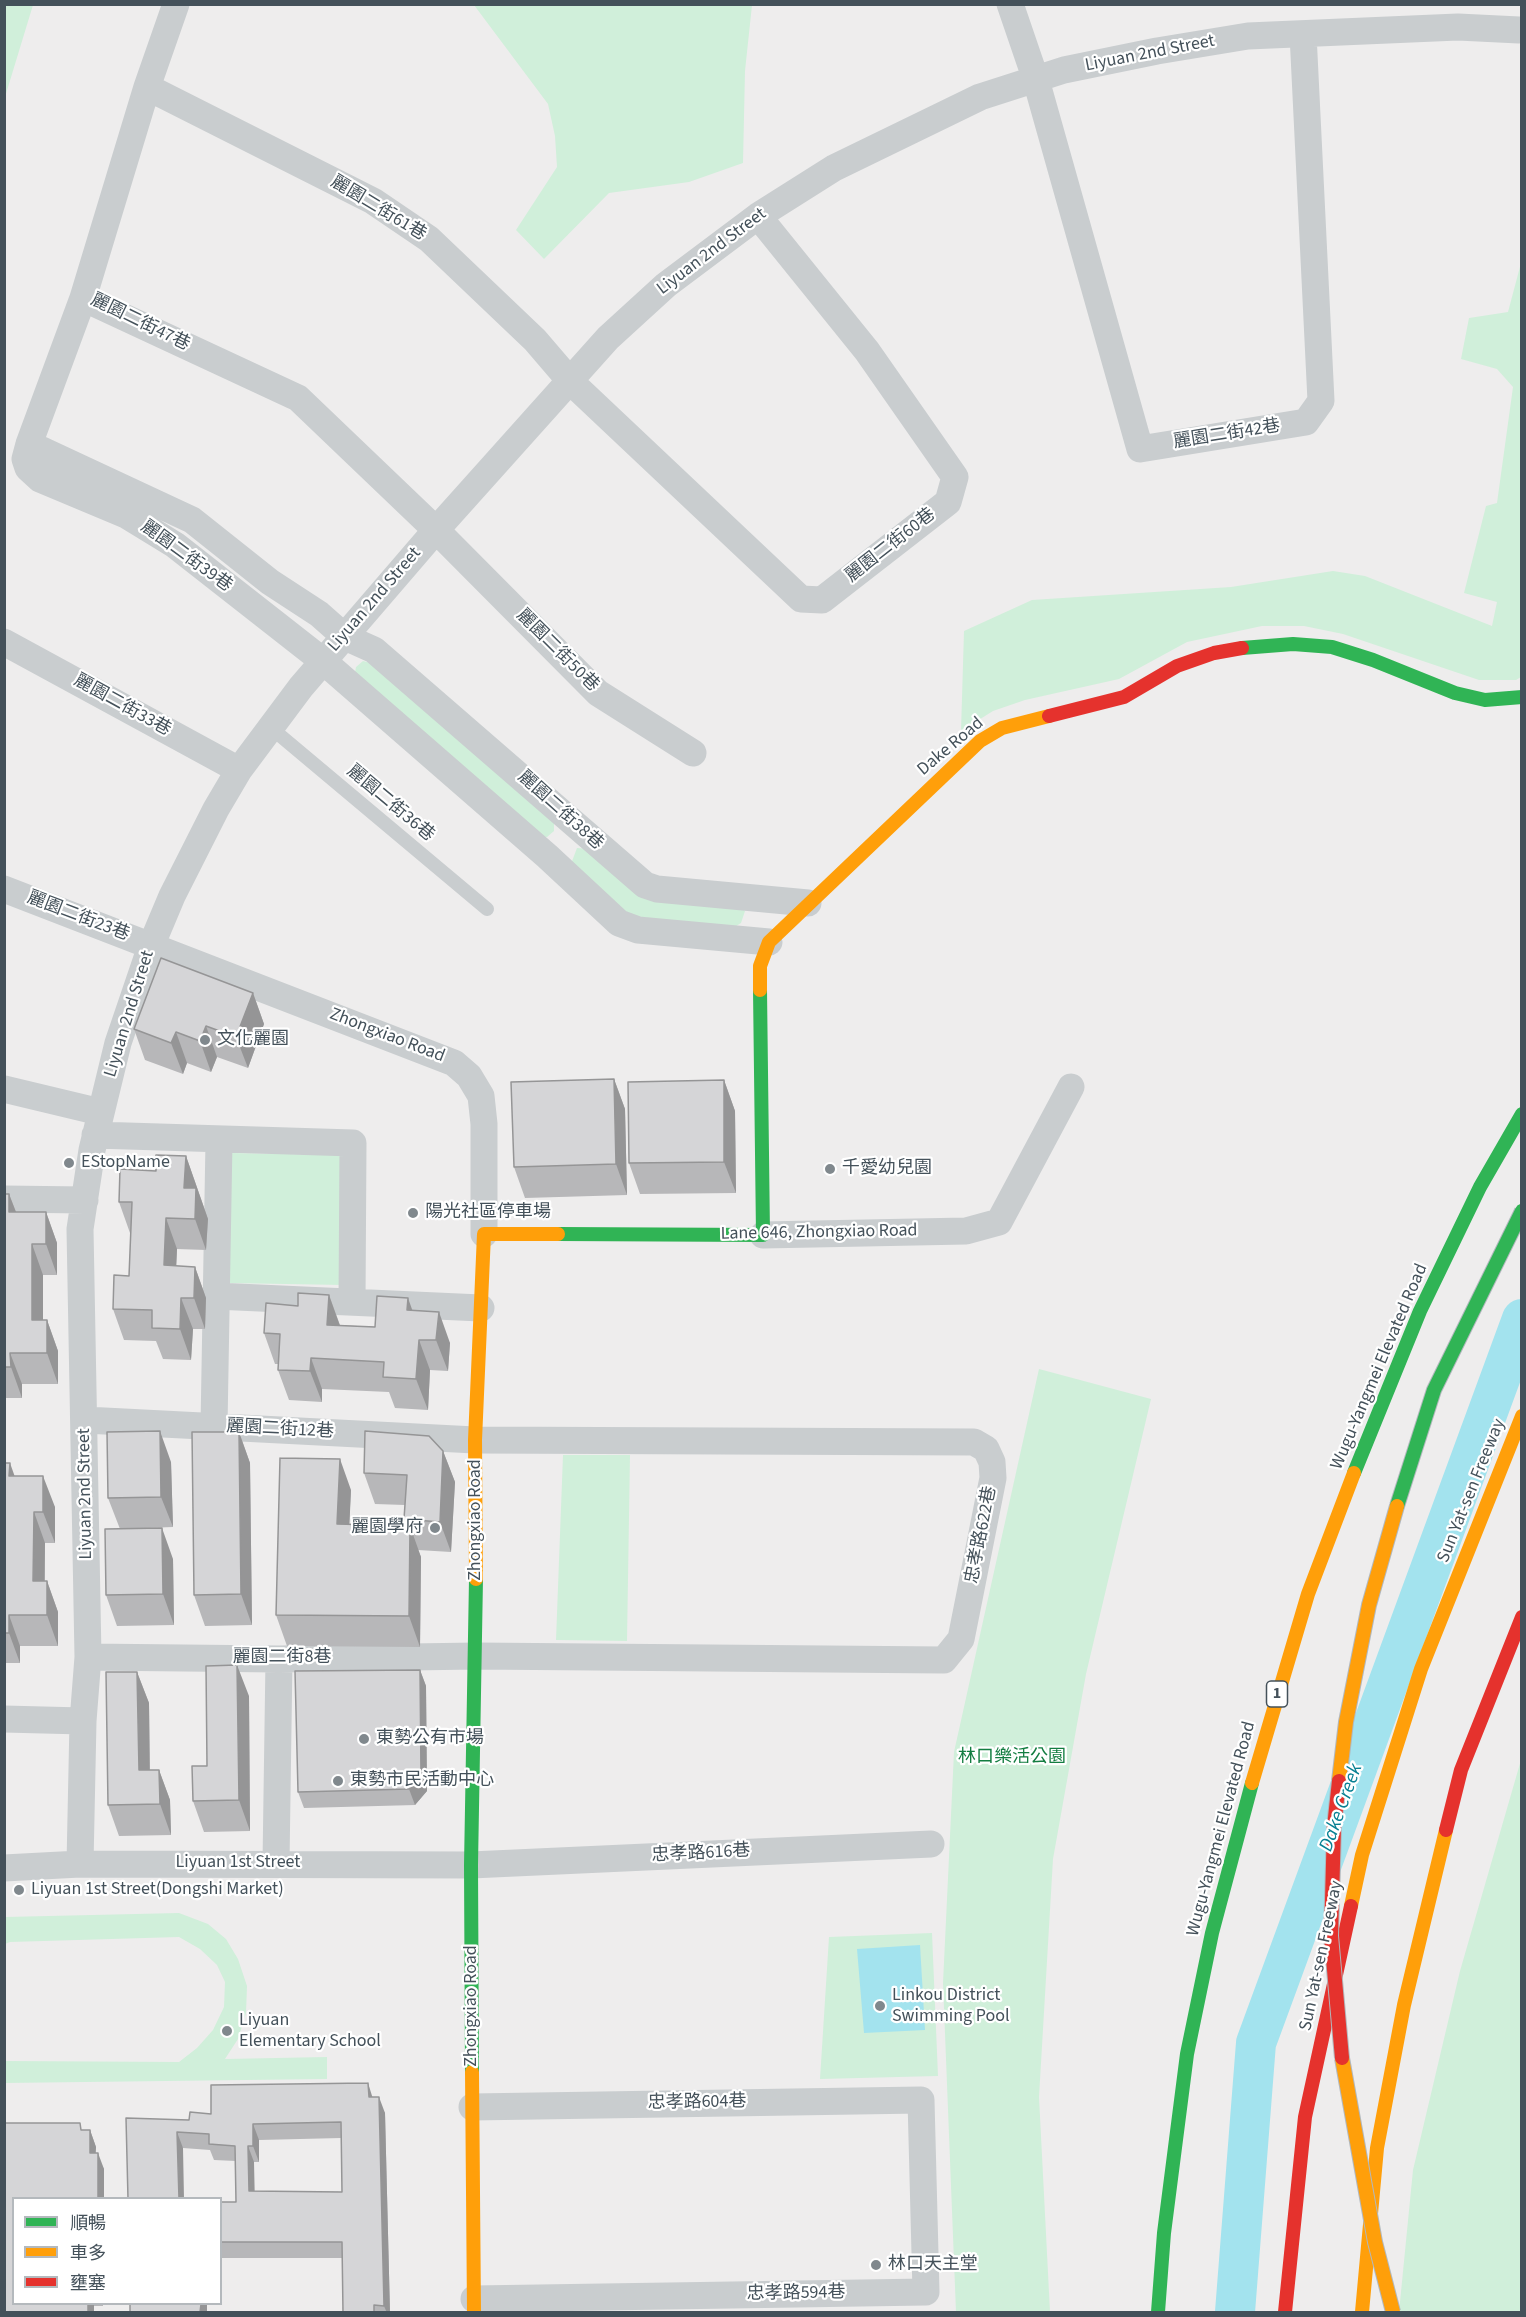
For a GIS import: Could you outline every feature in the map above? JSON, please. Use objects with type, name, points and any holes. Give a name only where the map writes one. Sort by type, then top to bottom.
[{"type":"main road","name":"Dake Road","points":[[763,1235],[760,966],[769,942],[980,741],[1002,728],[1024,720],[1124,697],[1177,666],[1214,652],[1252,646],[1293,644],[1332,647],[1373,660],[1455,693],[1485,700],[1521,697]]},
{"type":"main road","name":"Wugu-Yangmei Elevated Road","points":[[1158,2313],[1164,2233],[1187,2054],[1212,1933],[1268,1723],[1308,1594],[1366,1441],[1420,1311],[1480,1187],[1521,1114]]},
{"type":"main road","points":[[1393,2313],[1375,2242],[1339,2040],[1330,1936],[1335,1815],[1346,1722],[1369,1605],[1412,1455],[1434,1390],[1521,1211]]},
{"type":"main road","name":"Lane 646, Zhongxiao Road","points":[[484,1234],[763,1235]]},
{"type":"main road","name":"Zhongxiao Road","points":[[474,2306],[471,1865],[476,1656],[475,1440],[484,1234]]},
{"type":"main road","name":"Sun Yat-sen Freeway","points":[[1285,2313],[1305,2117],[1362,1855],[1421,1669],[1521,1416]]},
{"type":"main road","points":[[1362,2313],[1377,2148],[1404,2005],[1461,1770],[1521,1617]]},
{"type":"street","name":"麗園二街47巷","points":[[176,4],[147,87],[83,298],[298,398],[436,530]]},
{"type":"street","points":[[1010,4],[1036,80]]},
{"type":"street","name":"Liyuan 2nd Street","points":[[80,1864],[83,1721],[88,1657],[86,1420],[80,1229],[98,1124],[118,1043],[151,946],[191,857],[239,770],[270,727],[322,661],[608,338],[666,285],[758,216],[834,168],[980,97],[1064,70],[1157,51],[1248,36],[1458,27],[1519,30]]},
{"type":"street","name":"麗園二街42巷","points":[[1036,80],[1140,449],[1306,422],[1321,401],[1303,34]]},
{"type":"street","name":"麗園二街61巷","points":[[147,87],[373,201],[429,239],[535,340],[571,382]]},
{"type":"street","name":"麗園二街60巷","points":[[571,382],[801,599],[822,600],[948,502],[955,477],[867,351],[758,216]]},
{"type":"street","name":"麗園二街39巷","points":[[83,298],[29,444],[25,459],[28,468],[40,479],[150,527],[322,661]]},
{"type":"street","name":"麗園二街39巷","points":[[29,444],[192,520],[270,582],[319,614],[345,637]]},
{"type":"street","name":"麗園二街50巷","points":[[436,530],[598,693],[693,753]]},
{"type":"street","points":[[252,606],[270,582]]},
{"type":"street","name":"麗園二街38巷","points":[[345,637],[374,650],[578,824],[636,878],[657,889],[808,903]]},
{"type":"street","name":"麗園二街33巷","points":[[4,642],[239,770]]},
{"type":"street","points":[[322,661],[547,856],[619,923],[638,930],[769,942]]},
{"type":"street","points":[[547,856],[578,824]]},
{"type":"street","name":"麗園二街23巷","points":[[4,888],[151,946]]},
{"type":"street","name":"Zhongxiao Road","points":[[151,946],[454,1063],[469,1076],[481,1096],[484,1124],[484,1234]]},
{"type":"street","name":"Lane 646, Zhongxiao Road","points":[[763,1235],[966,1231],[999,1222],[1071,1087]]},
{"type":"street","points":[[4,1089],[98,1124],[219,1141],[353,1143],[352,1302]]},
{"type":"street","points":[[214,1426],[219,1141]]},
{"type":"street","points":[[4,1199],[85,1200]]},
{"type":"street","points":[[215,1296],[481,1308]]},
{"type":"street","name":"麗園二街12巷","points":[[86,1420],[475,1440]]},
{"type":"street","name":"忠孝路622巷","points":[[475,1440],[974,1442],[986,1449],[992,1461],[993,1478],[961,1639],[944,1660],[476,1656]]},
{"type":"street","name":"麗園二街8巷","points":[[88,1657],[279,1659],[476,1656]]},
{"type":"street","points":[[276,1863],[279,1659]]},
{"type":"street","points":[[4,1719],[83,1721]]},
{"type":"street","name":"忠孝路616巷","points":[[471,1865],[931,1844]]},
{"type":"street","name":"Liyuan 1st Street","points":[[4,1868],[80,1864],[471,1865]]},
{"type":"street","name":"忠孝路604巷","points":[[472,2107],[921,2100]]},
{"type":"street","name":"忠孝路594巷","points":[[474,2306],[926,2292],[921,2100]]},
{"type":"lane","name":"麗園二街36巷","points":[[270,727],[487,909]]},
{"type":"green space","points":[[4,5],[33,5],[5,97]]},
{"type":"green space","points":[[474,5],[752,5],[745,71],[743,163],[689,182],[609,193],[544,259],[516,230],[557,167],[555,136],[548,104]]},
{"type":"green space","points":[[1521,263],[1521,677],[1516,680],[1479,680],[1343,634],[1304,626],[1262,626],[1187,642],[1119,679],[1025,700],[993,711],[961,731],[964,631],[1032,600],[1231,587],[1333,571],[1365,576],[1492,626],[1497,602],[1464,593],[1486,506],[1497,503],[1513,387],[1497,369],[1461,359],[1469,318],[1508,312]]},
{"type":"green space","points":[[363,661],[371,663],[554,820],[554,831],[547,837],[535,837],[354,678],[356,667]]},
{"type":"green space","points":[[577,848],[590,849],[630,886],[734,903],[745,911],[741,923],[730,930],[628,915],[571,864]]},
{"type":"green space","points":[[231,1153],[346,1155],[343,1285],[228,1283]]},
{"type":"green space","name":"林口樂活公園","points":[[1039,1369],[1151,1399],[1086,1674],[1053,1859],[1039,2097],[1050,2312],[956,2312],[943,1983],[954,1752]]},
{"type":"green space","points":[[563,1455],[630,1455],[627,1641],[556,1640]]},
{"type":"green space","points":[[1521,1760],[1521,2312],[1399,2312],[1413,2170],[1460,1971]]},
{"type":"green space","points":[[179,1913],[208,1924],[226,1939],[238,1959],[247,1986],[246,2013],[238,2039],[225,2059],[327,2057],[327,2079],[5,2083],[5,2061],[179,2062],[197,2048],[213,2030],[224,2007],[225,1982],[217,1965],[200,1949],[179,1937],[5,1944],[5,1917]]},
{"type":"green space","name":"Linkou District Swimming Pool","points":[[932,1933],[938,2076],[820,2079],[829,1937]]},
{"type":"water","points":[[920,1945],[925,2030],[864,2033],[857,1949]]},
{"type":"building","points":[[161,958],[253,993],[236,1037],[206,1026],[200,1041],[176,1032],[171,1043],[134,1029]]},
{"type":"building","points":[[614,1079],[616,1164],[514,1167],[511,1082]]},
{"type":"building","points":[[724,1080],[724,1162],[629,1163],[628,1082]]},
{"type":"building","points":[[156,1155],[186,1156],[184,1188],[196,1188],[195,1219],[166,1218],[164,1265],[195,1267],[194,1298],[181,1298],[180,1329],[152,1328],[152,1310],[113,1309],[114,1275],[129,1276],[132,1202],[119,1202],[120,1169],[156,1171]]},
{"type":"building","points":[[4,1194],[9,1194],[9,1212],[46,1212],[46,1244],[32,1244],[32,1320],[47,1320],[47,1353],[10,1353],[11,1367],[4,1367]]},
{"type":"building","points":[[298,1293],[329,1295],[327,1325],[375,1327],[377,1296],[408,1298],[407,1310],[439,1312],[436,1340],[419,1340],[416,1379],[383,1377],[384,1362],[311,1358],[310,1371],[278,1370],[280,1334],[264,1333],[266,1303],[298,1306]]},
{"type":"building","points":[[160,1431],[161,1497],[108,1498],[107,1432]]},
{"type":"building","points":[[365,1431],[429,1436],[443,1451],[440,1522],[404,1519],[407,1475],[364,1473]]},
{"type":"building","points":[[192,1432],[239,1432],[241,1594],[194,1595]]},
{"type":"building","points":[[280,1458],[340,1459],[337,1524],[410,1526],[409,1616],[276,1615]]},
{"type":"building","points":[[4,1463],[10,1463],[9,1476],[43,1476],[43,1512],[34,1512],[33,1581],[47,1581],[47,1615],[9,1615],[9,1633],[4,1633]]},
{"type":"building","points":[[162,1528],[163,1594],[106,1595],[105,1529]]},
{"type":"building","points":[[237,1665],[239,1800],[193,1801],[192,1766],[207,1766],[206,1666]]},
{"type":"building","name":"東勢公有市場","points":[[420,1670],[421,1775],[409,1789],[298,1792],[295,1671]]},
{"type":"building","points":[[106,1672],[137,1672],[139,1770],[159,1770],[160,1804],[108,1805]]},
{"type":"building","points":[[368,2083],[369,2097],[379,2097],[384,2306],[374,2305],[374,2313],[343,2313],[342,2242],[222,2242],[222,2202],[236,2202],[235,2146],[209,2144],[209,2134],[177,2132],[179,2197],[128,2197],[126,2118],[189,2120],[190,2112],[211,2114],[211,2085]],"holes":[[[341,2122],[342,2192],[249,2191],[248,2146],[253,2146],[253,2124]]]},
{"type":"building","points":[[4,2123],[80,2123],[81,2130],[90,2130],[90,2153],[98,2153],[98,2197],[12,2197],[12,2305],[88,2305],[88,2313],[4,2313]]},
{"type":"building","points":[[130,2305],[201,2305],[200,2312],[130,2313]]},
{"type":"waterway","name":"Dake Creek","points":[[1235,2312],[1256,2043],[1522,1319]]},
{"type":"traffic: fast","points":[[1242,648],[1293,644],[1332,647],[1373,660],[1455,693],[1485,700],[1522,697]]},
{"type":"traffic: fast","points":[[558,1234],[763,1235],[760,990]]},
{"type":"traffic: fast","points":[[1354,1473],[1420,1311],[1480,1187],[1522,1114]]},
{"type":"traffic: fast","points":[[1397,1506],[1434,1390],[1522,1211]]},
{"type":"traffic: fast","points":[[472,2072],[471,1865],[476,1579]]},
{"type":"traffic: fast","points":[[1158,2312],[1164,2233],[1187,2054],[1212,1933],[1252,1783]]},
{"type":"traffic: slow","points":[[760,990],[760,966],[769,942],[980,741],[1002,728],[1049,716]]},
{"type":"traffic: slow","points":[[476,1579],[475,1440],[484,1234],[558,1234]]},
{"type":"traffic: slow","points":[[1351,1906],[1362,1855],[1421,1669],[1522,1416]]},
{"type":"traffic: slow","points":[[1252,1783],[1308,1594],[1354,1473]]},
{"type":"traffic: slow","points":[[1339,1781],[1346,1722],[1369,1605],[1397,1506]]},
{"type":"traffic: slow","points":[[1362,2312],[1377,2148],[1404,2005],[1446,1830]]},
{"type":"traffic: slow","points":[[1342,2058],[1375,2242],[1393,2312]]},
{"type":"traffic: slow","points":[[472,2072],[474,2312]]},
{"type":"traffic: jam","points":[[1049,716],[1124,697],[1177,666],[1214,653],[1242,648]]},
{"type":"traffic: jam","points":[[1446,1830],[1461,1770],[1522,1617]]},
{"type":"traffic: jam","points":[[1339,1781],[1334,1827],[1331,1936],[1342,2058]]},
{"type":"traffic: jam","points":[[1285,2312],[1305,2117],[1351,1906]]},
{"type":"place","name":"文化麗園","points":[[205,1040]]},
{"type":"place","name":"EStopName","points":[[69,1163]]},
{"type":"place","name":"千愛幼兒園","points":[[830,1169]]},
{"type":"place","name":"陽光社區停車場","points":[[413,1213]]},
{"type":"place","name":"麗園學府","points":[[435,1528]]},
{"type":"place","name":"東勢公有市場","points":[[364,1739]]},
{"type":"place","name":"東勢市民活動中心","points":[[338,1781]]},
{"type":"place","name":"Liyuan 1st Street(Dongshi Market)","points":[[19,1890]]},
{"type":"place","name":"Linkou District Swimming Pool","points":[[880,2006]]},
{"type":"place","name":"Liyuan Elementary School","points":[[227,2031]]},
{"type":"place","name":"林口天主堂","points":[[876,2265]]}]
